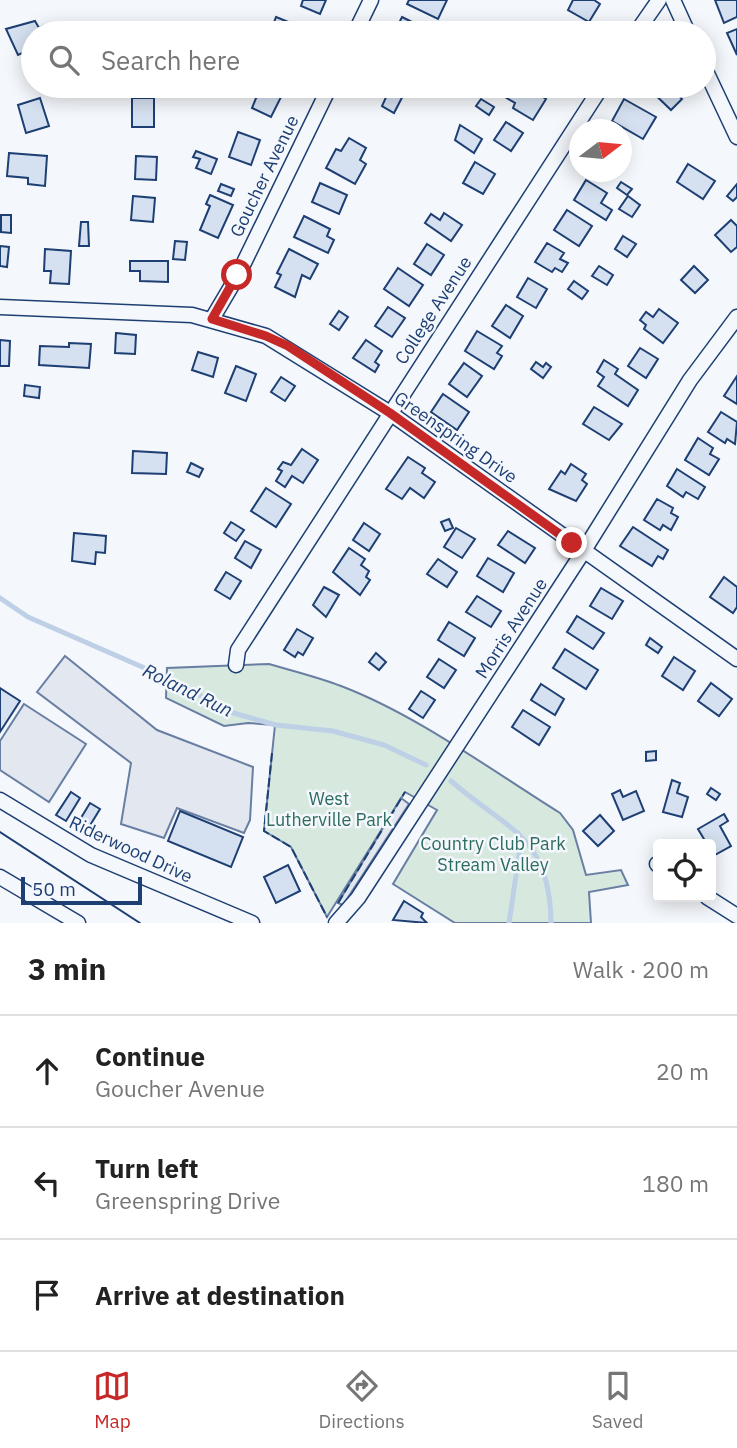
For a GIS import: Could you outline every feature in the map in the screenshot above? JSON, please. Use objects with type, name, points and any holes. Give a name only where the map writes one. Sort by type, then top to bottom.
[{"type":"street","points":[[361,21],[371,0]]},
{"type":"street","points":[[644,21],[659,0]]},
{"type":"street","points":[[673,0],[683,21]]},
{"type":"street","points":[[716,92],[737,137]]},
{"type":"street","name":"Goucher Avenue","points":[[212,319],[237,275],[324,98]]},
{"type":"street","name":"College Avenue","points":[[236,664],[238,650],[594,98]]},
{"type":"street","name":"Greenspring Drive","points":[[0,307],[176,314],[212,319],[288,346],[390,413],[737,659]]},
{"type":"street","name":"Morris Avenue","points":[[336,923],[365,887],[583,552],[690,380],[737,317]]},
{"type":"street","name":"Riderwood Drive","points":[[0,800],[90,856],[252,923]]},
{"type":"street","points":[[0,877],[78,923]]},
{"type":"street","points":[[715,902],[737,916]]},
{"type":"green space","name":"Country Club Park Stream Valley","points":[[269,664],[341,686],[369,698],[453,744],[560,813],[573,830],[586,875],[621,870],[628,885],[589,892],[591,923],[455,923],[393,884],[437,810],[405,792],[327,917],[291,847],[264,831],[275,725],[248,723],[224,726],[166,698],[167,668]]},
{"type":"shaded area","points":[[65,656],[157,730],[253,767],[250,820],[244,833],[177,808],[164,838],[121,824],[131,763],[37,692]]},
{"type":"shaded area","points":[[24,704],[86,744],[49,802],[0,770],[0,741]]},
{"type":"shaded area","points":[[401,798],[409,804],[343,905],[338,903]]},
{"type":"building","points":[[303,0],[326,0],[320,14],[301,6]]},
{"type":"building","points":[[409,0],[447,0],[438,19],[407,4]]},
{"type":"building","points":[[573,0],[594,0],[600,4],[590,21],[568,10]]},
{"type":"building","points":[[715,0],[737,0],[737,17],[724,23]]},
{"type":"building","points":[[21,25],[21,54],[18,55],[6,29]]},
{"type":"building","points":[[737,29],[737,55],[727,33]]},
{"type":"building","points":[[40,98],[49,126],[26,133],[18,105]]},
{"type":"building","points":[[132,98],[154,98],[154,127],[132,127]]},
{"type":"building","points":[[256,98],[280,98],[271,117],[252,108]]},
{"type":"building","points":[[386,98],[402,98],[394,113],[382,106]]},
{"type":"building","points":[[507,98],[546,99],[533,120],[513,108],[515,103]]},
{"type":"building","points":[[658,98],[682,99],[671,110]]},
{"type":"building","points":[[481,99],[494,107],[489,115],[476,106]]},
{"type":"building","points":[[624,99],[656,117],[643,139],[632,133],[632,119],[613,119]]},
{"type":"building","points":[[506,122],[523,133],[511,151],[494,140]]},
{"type":"building","points":[[460,125],[482,139],[474,153],[455,140]]},
{"type":"building","points":[[238,132],[260,140],[251,165],[229,157]]},
{"type":"building","points":[[349,138],[366,148],[360,160],[366,164],[355,184],[326,168],[336,149],[341,151]]},
{"type":"building","points":[[196,151],[217,159],[211,174],[196,168],[200,159],[193,157]]},
{"type":"building","points":[[9,153],[47,156],[45,186],[28,184],[28,178],[7,176]]},
{"type":"building","points":[[136,156],[157,157],[156,180],[135,179]]},
{"type":"building","points":[[475,162],[495,174],[483,194],[463,183]]},
{"type":"building","points":[[688,164],[715,181],[703,199],[677,182]]},
{"type":"building","points":[[585,182],[589,182],[607,193],[601,203],[612,210],[606,220],[574,200]]},
{"type":"building","points":[[621,182],[632,189],[627,195],[617,188]]},
{"type":"building","points":[[320,183],[347,195],[339,214],[312,202]]},
{"type":"building","points":[[221,184],[234,189],[231,196],[218,191]]},
{"type":"building","points":[[737,184],[737,197],[733,201],[727,196]]},
{"type":"building","points":[[210,195],[233,205],[218,238],[200,230],[210,206],[206,204]]},
{"type":"building","points":[[133,196],[155,198],[153,222],[131,220]]},
{"type":"building","points":[[628,196],[640,205],[632,217],[619,209]]},
{"type":"building","points":[[567,210],[592,226],[579,246],[554,230]]},
{"type":"building","points":[[444,213],[462,225],[451,241],[425,223],[431,214],[440,220]]},
{"type":"building","points":[[1,215],[11,215],[11,233],[1,232]]},
{"type":"building","points":[[304,216],[330,229],[327,236],[334,240],[328,253],[294,237]]},
{"type":"building","points":[[731,220],[737,226],[737,247],[731,252],[715,235]]},
{"type":"building","points":[[81,222],[88,222],[89,246],[79,246]]},
{"type":"building","points":[[623,236],[636,244],[627,257],[615,249]]},
{"type":"building","points":[[175,241],[187,242],[185,260],[173,259]]},
{"type":"building","points":[[547,243],[564,253],[560,259],[568,263],[562,272],[555,268],[552,272],[535,262]]},
{"type":"building","points":[[427,244],[444,255],[431,275],[414,264]]},
{"type":"building","points":[[0,246],[9,247],[7,267],[0,266]]},
{"type":"building","points":[[45,249],[71,251],[69,284],[50,283],[51,271],[44,271]]},
{"type":"building","points":[[289,249],[318,264],[310,279],[302,275],[295,297],[275,287],[281,275],[277,273]]},
{"type":"building","points":[[130,261],[168,261],[168,282],[140,281],[140,271],[130,271]]},
{"type":"building","points":[[599,266],[613,275],[607,285],[592,276]]},
{"type":"building","points":[[694,266],[708,280],[695,293],[681,280]]},
{"type":"building","points":[[398,268],[423,285],[409,306],[384,289]]},
{"type":"building","points":[[528,278],[547,289],[536,308],[517,297]]},
{"type":"building","points":[[574,281],[588,291],[582,299],[568,289]]},
{"type":"building","points":[[506,305],[523,316],[510,338],[492,326]]},
{"type":"building","points":[[388,307],[405,318],[392,337],[375,326]]},
{"type":"building","points":[[659,309],[678,323],[663,343],[644,329],[646,325],[640,320],[646,312],[653,317]]},
{"type":"building","points":[[339,311],[348,317],[339,330],[330,324]]},
{"type":"building","points":[[477,331],[502,346],[497,353],[502,356],[494,369],[465,351]]},
{"type":"building","points":[[116,333],[136,335],[135,354],[115,353]]},
{"type":"building","points":[[0,340],[10,341],[9,366],[0,366]]},
{"type":"building","points":[[366,340],[382,351],[375,362],[379,365],[375,372],[353,358]]},
{"type":"building","points":[[69,343],[91,344],[89,368],[39,365],[40,346],[69,347]]},
{"type":"building","points":[[640,348],[658,359],[646,378],[628,366]]},
{"type":"building","points":[[198,352],[218,358],[213,377],[192,370]]},
{"type":"building","points":[[604,360],[618,369],[615,374],[638,390],[628,406],[598,386],[604,377],[597,372]]},
{"type":"building","points":[[536,362],[543,367],[546,363],[551,367],[543,378],[531,369]]},
{"type":"building","points":[[464,363],[482,376],[467,397],[449,384]]},
{"type":"building","points":[[236,366],[256,374],[246,401],[225,393]]},
{"type":"building","points":[[737,376],[737,404],[724,396]]},
{"type":"building","points":[[281,377],[295,386],[285,401],[271,392]]},
{"type":"building","points":[[25,385],[40,387],[39,398],[24,396]]},
{"type":"building","points":[[443,394],[469,412],[457,430],[431,412]]},
{"type":"building","points":[[594,407],[622,424],[609,440],[583,424]]},
{"type":"building","points":[[721,412],[737,422],[735,444],[727,439],[725,443],[708,432]]},
{"type":"building","points":[[698,438],[713,448],[710,454],[719,459],[709,475],[685,460]]},
{"type":"building","points":[[302,449],[318,460],[303,483],[292,476],[285,487],[276,481],[282,471],[278,469],[283,462],[291,465]]},
{"type":"building","points":[[133,451],[167,453],[166,474],[132,473]]},
{"type":"building","points":[[408,457],[425,468],[422,473],[435,482],[424,498],[410,488],[402,499],[386,489]]},
{"type":"building","points":[[191,463],[203,469],[199,477],[187,472]]},
{"type":"building","points":[[571,464],[586,474],[582,480],[587,484],[576,501],[549,489],[561,471],[565,474]]},
{"type":"building","points":[[677,469],[705,487],[698,499],[686,492],[683,497],[667,486]]},
{"type":"building","points":[[266,488],[291,504],[276,527],[251,511]]},
{"type":"building","points":[[657,499],[673,508],[671,513],[678,517],[671,530],[663,525],[660,530],[644,520]]},
{"type":"building","points":[[449,519],[453,528],[445,531],[441,522]]},
{"type":"building","points":[[231,522],[244,530],[236,541],[224,533]]},
{"type":"building","points":[[364,523],[380,534],[369,551],[353,540]]},
{"type":"building","points":[[633,527],[668,550],[663,559],[658,556],[652,566],[620,546]]},
{"type":"building","points":[[456,528],[475,539],[462,558],[444,547]]},
{"type":"building","points":[[508,531],[535,548],[525,563],[498,545]]},
{"type":"building","points":[[74,533],[106,536],[105,553],[96,552],[95,564],[72,561]]},
{"type":"building","points":[[245,541],[261,550],[251,568],[235,558]]},
{"type":"building","points":[[349,548],[365,559],[361,565],[369,571],[366,577],[370,580],[360,595],[333,572]]},
{"type":"building","points":[[488,558],[514,573],[503,592],[477,576]]},
{"type":"building","points":[[438,559],[457,572],[447,587],[427,574]]},
{"type":"building","points":[[226,572],[241,581],[230,599],[215,590]]},
{"type":"building","points":[[724,577],[737,587],[737,607],[733,613],[710,597]]},
{"type":"building","points":[[324,587],[339,595],[326,617],[313,605]]},
{"type":"building","points":[[601,588],[623,601],[612,619],[590,606]]},
{"type":"building","points":[[477,596],[501,611],[491,627],[466,612]]},
{"type":"building","points":[[577,616],[604,633],[593,649],[567,632]]},
{"type":"building","points":[[449,622],[475,638],[464,656],[438,640]]},
{"type":"building","points":[[297,629],[313,638],[303,655],[298,652],[295,657],[284,650]]},
{"type":"building","points":[[650,638],[662,647],[658,653],[646,645]]},
{"type":"building","points":[[565,649],[598,670],[586,689],[553,668]]},
{"type":"building","points":[[376,653],[386,662],[379,670],[369,662]]},
{"type":"building","points":[[674,657],[695,671],[683,690],[662,676]]},
{"type":"building","points":[[439,659],[456,670],[444,688],[427,677]]},
{"type":"building","points":[[711,683],[732,699],[719,716],[698,701]]},
{"type":"building","points":[[541,684],[564,699],[555,715],[531,700]]},
{"type":"building","points":[[0,688],[20,701],[0,732]]},
{"type":"building","points":[[421,691],[435,700],[423,718],[409,709]]},
{"type":"building","points":[[523,710],[550,727],[539,745],[512,727]]},
{"type":"building","points":[[656,751],[656,760],[646,761],[646,752]]},
{"type":"building","points":[[672,780],[680,783],[677,793],[688,797],[682,817],[663,812]]},
{"type":"building","points":[[711,788],[720,794],[716,800],[707,794]]},
{"type":"building","points":[[620,790],[623,797],[636,791],[644,811],[623,820],[612,794]]},
{"type":"building","points":[[71,792],[80,798],[66,821],[56,815]]},
{"type":"building","points":[[90,803],[100,809],[86,832],[76,826]]},
{"type":"building","points":[[180,811],[243,837],[231,867],[168,841]]},
{"type":"building","points":[[724,814],[728,821],[720,826],[731,846],[716,854],[716,839],[704,839],[698,829]]},
{"type":"building","points":[[600,815],[614,831],[598,846],[583,831]]},
{"type":"building","points":[[288,865],[300,891],[276,903],[264,877]]},
{"type":"building","points":[[404,901],[423,913],[421,917],[427,923],[393,920]]},
{"type":"waterway","name":"Roland Run","points":[[0,598],[28,617],[172,680],[230,712],[276,725],[333,731],[384,745],[426,765]]},
{"type":"waterway","name":"Roland Run","points":[[451,781],[522,838],[534,853],[543,871],[549,894],[551,923]]},
{"type":"waterway","points":[[509,923],[519,855],[518,833]]},
{"type":"tram line","points":[[0,832],[140,923]]},
{"type":"fence","points":[[272,753],[264,831],[291,847],[327,917]]},
{"type":"fence","points":[[338,903],[405,792]]},
{"type":"route","points":[[237,275],[212,319],[288,346],[390,413],[572,543]]},
{"type":"park label","name":"West Lutherville Park","points":[[329,808]]}]
